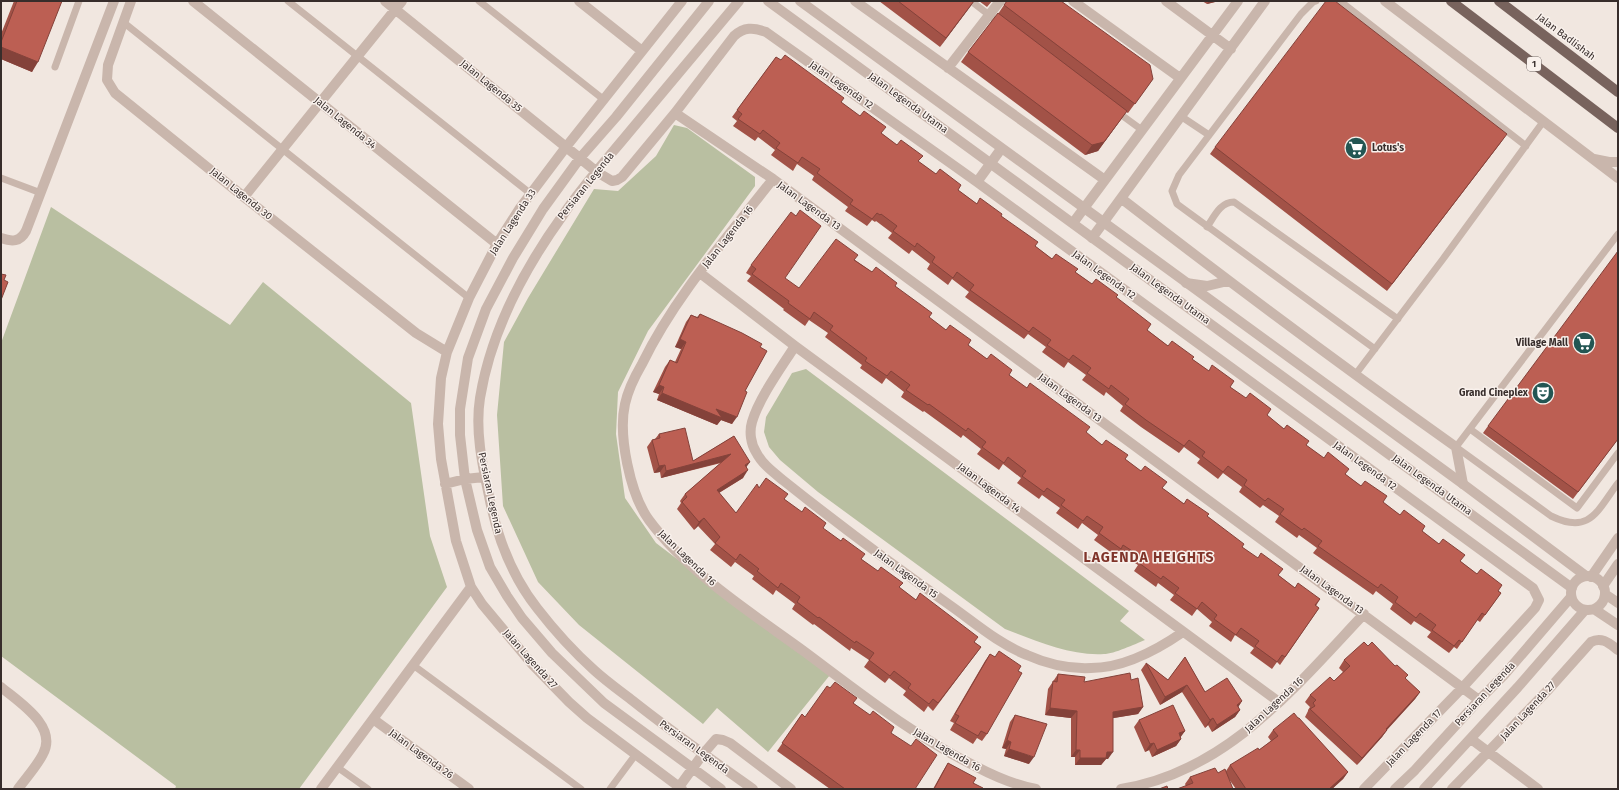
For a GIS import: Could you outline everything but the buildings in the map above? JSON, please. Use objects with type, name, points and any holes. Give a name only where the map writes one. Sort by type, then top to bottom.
[{"type":"main road","name":"1","points":[[1451,1],[1618,128]]},
{"type":"main road","name":"Jalan Badlishah","points":[[1499,1],[1618,92]]},
{"type":"street","points":[[1,238],[10,241],[22,238],[26,231],[114,1]]},
{"type":"street","name":"Jalan Lagenda 30","points":[[130,1],[108,65],[107,80],[115,93],[416,333],[447,352]]},
{"type":"street","name":"Jalan Lagenda 34","points":[[193,1],[497,244]]},
{"type":"street","name":"Jalan Lagenda 35","points":[[385,1],[597,172]]},
{"type":"street","points":[[244,197],[402,1]]},
{"type":"street","points":[[579,1],[642,51]]},
{"type":"street","name":"Persiaran Legenda","points":[[709,1],[580,158],[543,209],[513,258],[486,309],[468,358],[460,409],[460,435],[465,479],[477,530],[490,567],[522,618],[552,653],[604,703],[721,789]]},
{"type":"street","name":"Persiaran Legenda","points":[[739,1],[564,213],[534,258],[504,318],[489,354],[480,399],[478,424],[484,477],[493,518],[500,541],[523,588],[537,608],[567,643],[594,670],[661,723],[752,789]]},
{"type":"street","name":"Jalan Legenda Utama","points":[[768,1],[1073,223],[1572,592]]},
{"type":"street","name":"Jalan Legenda Utama","points":[[800,1],[1588,576]]},
{"type":"street","points":[[855,1],[1105,180]]},
{"type":"street","points":[[948,68],[1000,1]]},
{"type":"street","points":[[1073,1],[1180,78]]},
{"type":"street","points":[[1166,1],[1231,49]]},
{"type":"street","points":[[1073,223],[1238,1]]},
{"type":"street","points":[[1092,238],[1182,117],[1265,1]]},
{"type":"street","points":[[1385,1],[1591,159],[1618,178]]},
{"type":"street","name":"Jalan Lagenda 33","points":[[445,484],[438,424],[441,378],[447,352],[469,298],[497,244],[531,194],[603,99],[680,2]]},
{"type":"street","name":"Jalan Legenda 12","points":[[597,172],[612,181],[622,177],[676,113],[734,36],[744,29],[751,28],[759,29],[772,36],[977,182],[1533,588],[1539,600],[1535,608],[1463,687]]},
{"type":"street","name":"Jalan Lagenda 13","points":[[676,113],[773,179],[1479,700]]},
{"type":"street","points":[[977,182],[1001,148]]},
{"type":"street","points":[[1591,159],[1618,162]]},
{"type":"street","name":"Jalan Lagenda 16","points":[[773,179],[677,304],[649,349],[633,382],[625,403],[623,424],[625,449],[632,486],[640,505],[649,520],[681,555],[727,595],[904,725],[958,758],[982,770],[1006,781],[1036,789]]},
{"type":"street","points":[[1122,199],[1228,281],[1456,448],[1462,484]]},
{"type":"street","name":"Jalan Lagenda 14","points":[[700,273],[795,346],[1279,702]]},
{"type":"street","points":[[1186,284],[1207,286],[1228,281]]},
{"type":"street","name":"Jalan Lagenda 15","points":[[795,346],[769,387],[752,422],[751,439],[755,452],[765,465],[784,481],[916,582],[1009,646],[1027,655],[1061,665],[1093,668],[1114,665],[1143,655],[1166,644],[1183,632]]},
{"type":"street","points":[[445,484],[465,479],[484,477]]},
{"type":"street","name":"Jalan Lagenda 27","points":[[445,484],[456,541],[471,587],[487,610],[555,688],[587,718],[681,788]]},
{"type":"street","points":[[1618,538],[1588,576],[1577,580],[1572,592],[1576,605],[1590,609],[1618,625]]},
{"type":"street","points":[[1590,609],[1602,603],[1604,590],[1618,564]]},
{"type":"street","points":[[1588,576],[1600,581],[1604,590],[1618,603]]},
{"type":"street","points":[[321,789],[471,587]]},
{"type":"street","name":"Persiaran Legenda","points":[[1395,789],[1415,770],[1504,675],[1572,592]]},
{"type":"street","name":"Persiaran Legenda","points":[[1424,789],[1590,609]]},
{"type":"street","name":"Jalan Lagenda 16","points":[[1121,789],[1144,785],[1161,779],[1207,758],[1238,738],[1279,702],[1364,614]]},
{"type":"street","name":"Jalan Lagenda 27","points":[[1452,789],[1549,689],[1585,648],[1595,640],[1606,641],[1618,650]]},
{"type":"street","points":[[1,687],[40,720],[46,737],[47,744],[44,753],[18,789]]},
{"type":"street","name":"Jalan Lagenda 17","points":[[1364,789],[1463,687]]},
{"type":"street","name":"Jalan Lagenda 26","points":[[373,719],[470,789]]},
{"type":"street","points":[[681,788],[703,754],[716,739],[730,743],[791,789]]},
{"type":"street","points":[[1471,739],[1538,789]]},
{"type":"lane","points":[[56,67],[79,1]]},
{"type":"lane","points":[[288,1],[531,194]]},
{"type":"lane","points":[[479,1],[603,99]]},
{"type":"lane","points":[[971,1],[1002,25]]},
{"type":"lane","points":[[1316,1],[1313,2],[1301,14],[1179,175],[1172,190],[1177,204],[1375,349]]},
{"type":"lane","points":[[1340,1],[1526,146]]},
{"type":"lane","points":[[123,22],[469,298]]},
{"type":"lane","points":[[1110,106],[1142,130]]},
{"type":"lane","points":[[1182,117],[1209,135]]},
{"type":"lane","points":[[1355,375],[1543,122]]},
{"type":"lane","points":[[1,178],[41,193]]},
{"type":"lane","points":[[1207,227],[1222,206],[1228,202],[1234,202],[1398,319]]},
{"type":"lane","points":[[1618,234],[1456,448],[1551,516],[1562,521],[1584,523],[1592,518],[1618,483]]},
{"type":"lane","points":[[1470,429],[1577,508],[1618,453]]},
{"type":"lane","points":[[413,665],[581,789]]},
{"type":"lane","points":[[610,789],[636,754]]},
{"type":"lane","points":[[337,767],[368,789]]},
{"type":"green space","points":[[674,125],[687,128],[755,177],[755,186],[648,331],[618,392],[616,434],[625,498],[656,543],[830,675],[768,752],[717,708],[703,724],[579,625],[538,582],[503,506],[497,415],[504,342],[528,298],[594,189],[618,191],[656,156]]},
{"type":"green space","points":[[51,207],[230,325],[263,282],[411,403],[430,536],[447,587],[299,789],[175,789],[176,786],[1,656],[1,343]]},
{"type":"green space","points":[[806,369],[1129,611],[1120,621],[1145,640],[1108,654],[1091,654],[1053,647],[1005,629],[818,492],[780,460],[769,447],[764,432],[766,417],[792,373]]},
{"type":"place","name":"Lotus's","points":[[1356,148]]},
{"type":"place","name":"Village Mall","points":[[1584,343]]},
{"type":"place","name":"Grand Cineplex","points":[[1543,393]]},
{"type":"district","name":"LAGENDA HEIGHTS","points":[[1149,557]]}]
